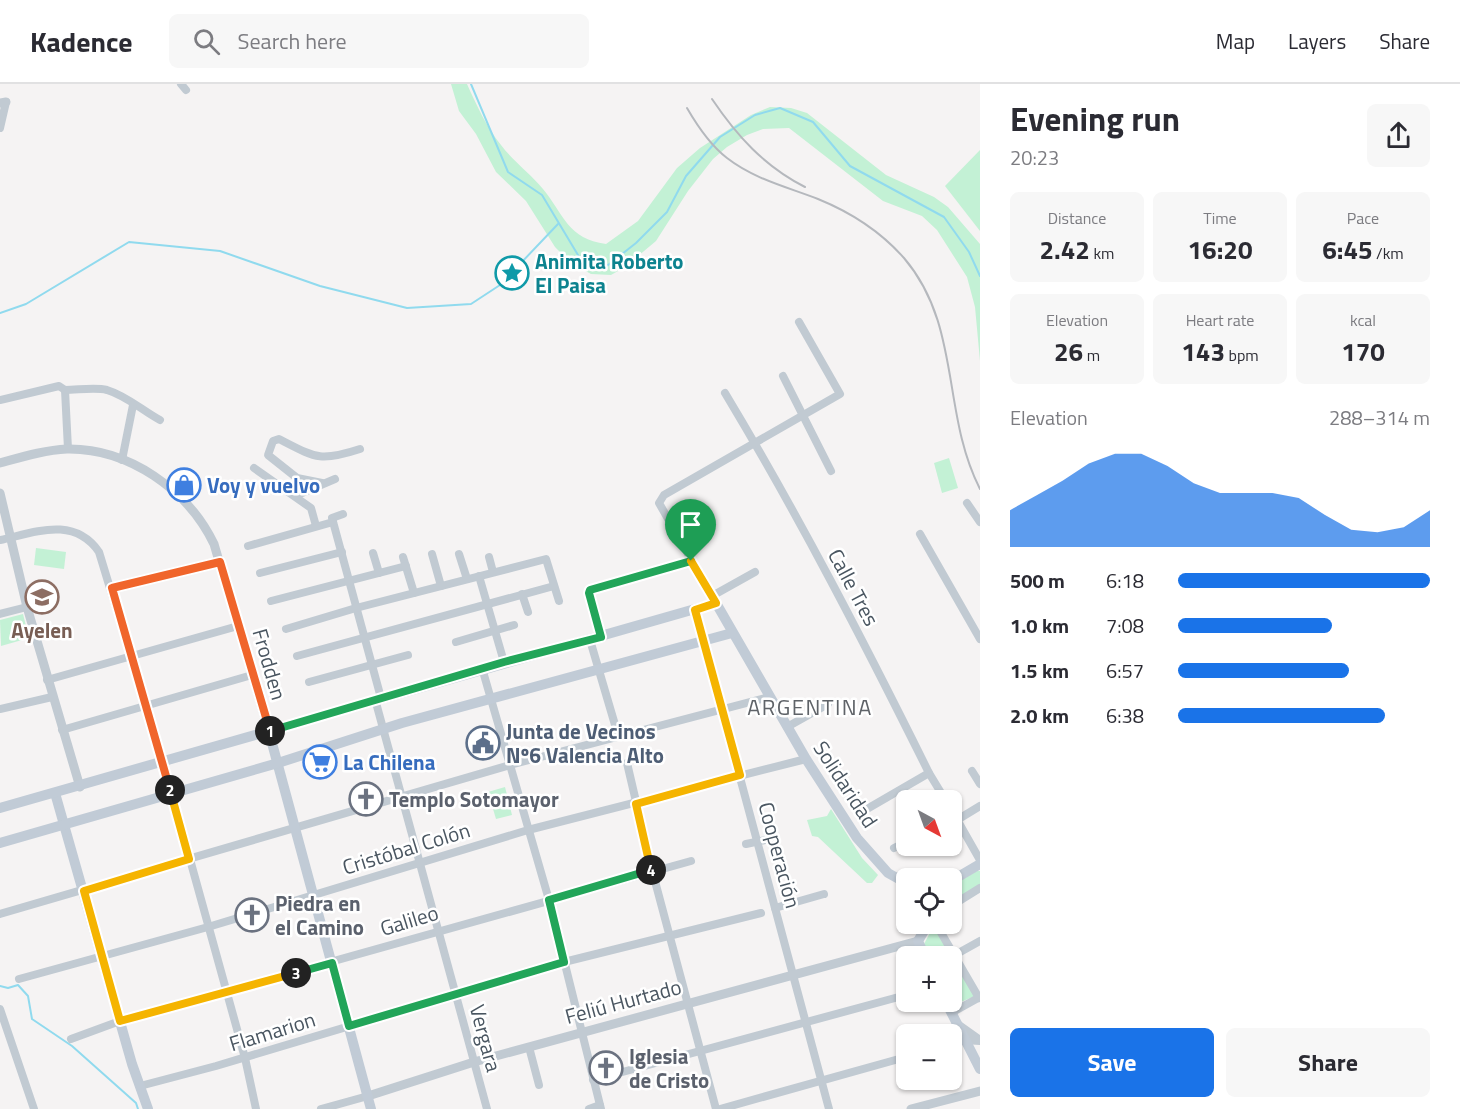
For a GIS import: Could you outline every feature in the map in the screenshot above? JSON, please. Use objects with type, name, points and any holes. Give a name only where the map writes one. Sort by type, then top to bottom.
[{"type":"main road","points":[[0,808],[80,787],[482,668],[695,610],[714,600]]},
{"type":"main road","name":"Solidaridad","points":[[714,600],[806,759],[871,856],[888,873],[896,877]]},
{"type":"main road","points":[[0,843],[278,763],[383,729],[491,698],[599,671],[732,633]]},
{"type":"main road","name":"Frodden","points":[[269,732],[371,1109]]},
{"type":"main road","points":[[55,793],[120,1021],[148,1109]]},
{"type":"main road","points":[[962,874],[980,862]]},
{"type":"main road","points":[[920,946],[918,941],[922,934]]},
{"type":"main road","points":[[951,1013],[957,1024]]},
{"type":"main road","points":[[962,1035],[980,1069]]},
{"type":"street","points":[[0,128],[3,103]]},
{"type":"street","points":[[755,442],[840,394],[799,322]]},
{"type":"street","points":[[783,376],[831,471]]},
{"type":"street","points":[[0,400],[59,386],[64,390],[105,390],[128,399],[133,405],[160,420]]},
{"type":"street","points":[[64,390],[68,449]]},
{"type":"street","name":"Calle Tres","points":[[724,393],[755,442],[809,540],[939,790]]},
{"type":"street","points":[[122,460],[133,405]]},
{"type":"street","points":[[322,483],[297,478],[268,455],[273,441],[279,439],[313,457],[333,458],[360,449]]},
{"type":"street","name":"Solidaridad","points":[[714,600],[659,506],[664,495],[755,442]]},
{"type":"street","name":"Frodden","points":[[0,463],[68,449],[122,460],[161,480],[181,497],[209,533],[220,562],[269,732]]},
{"type":"street","points":[[254,468],[311,508],[316,526]]},
{"type":"street","points":[[282,489],[302,493],[335,479]]},
{"type":"street","points":[[0,493],[27,607],[80,787]]},
{"type":"street","points":[[967,503],[980,522]]},
{"type":"street","points":[[248,546],[316,526],[343,514]]},
{"type":"street","name":"Vergara","points":[[332,520],[371,663],[383,729],[487,1109]]},
{"type":"street","points":[[0,540],[62,528],[84,535],[99,552],[112,588],[163,762],[245,1058],[256,1109]]},
{"type":"street","points":[[920,534],[980,639]]},
{"type":"street","points":[[260,573],[342,552]]},
{"type":"street","points":[[373,553],[379,573]]},
{"type":"street","points":[[432,554],[441,586]]},
{"type":"street","points":[[459,554],[467,579]]},
{"type":"street","points":[[403,557],[414,593]]},
{"type":"street","points":[[489,557],[493,572]]},
{"type":"street","points":[[286,629],[356,608],[546,559],[559,601]]},
{"type":"street","points":[[601,637],[590,590],[691,561]]},
{"type":"street","points":[[112,588],[220,562]]},
{"type":"street","points":[[271,601],[406,566]]},
{"type":"street","points":[[714,600],[755,572]]},
{"type":"street","points":[[479,576],[504,662]]},
{"type":"street","points":[[297,656],[488,602],[554,586]]},
{"type":"street","points":[[522,594],[528,612]]},
{"type":"street","points":[[0,614],[27,607]]},
{"type":"street","name":"Cooperación","points":[[695,610],[829,1109]]},
{"type":"street","points":[[456,642],[514,625]]},
{"type":"street","points":[[47,680],[238,626]]},
{"type":"street","points":[[590,640],[618,735]]},
{"type":"street","points":[[309,682],[371,663],[408,655]]},
{"type":"street","points":[[482,668],[549,900],[601,1107],[589,1109]]},
{"type":"street","points":[[62,730],[252,675]]},
{"type":"street","points":[[0,709],[52,697]]},
{"type":"street","points":[[0,914],[510,765],[769,697]]},
{"type":"street","points":[[787,727],[828,704]]},
{"type":"street","name":"Cristóbal Colón","points":[[20,979],[314,896],[528,830],[806,759]]},
{"type":"street","points":[[627,763],[687,1004],[718,1109],[896,1060]]},
{"type":"street","points":[[972,771],[980,784]]},
{"type":"street","points":[[860,813],[929,773]]},
{"type":"street","points":[[962,812],[980,806]]},
{"type":"street","points":[[962,831],[980,862]]},
{"type":"street","points":[[746,844],[771,839]]},
{"type":"street","name":"Galileo","points":[[71,1039],[120,1021],[332,963],[438,930],[652,870],[691,861]]},
{"type":"street","points":[[962,899],[980,888]]},
{"type":"street","points":[[775,908],[824,894]]},
{"type":"street","name":"Flamarion","points":[[140,1086],[245,1058],[564,962],[760,913]]},
{"type":"street","name":"Feliú Hurtado","points":[[321,1109],[474,1062],[918,941]]},
{"type":"street","points":[[962,951],[980,941]]},
{"type":"street","points":[[951,1013],[979,997],[962,970]]},
{"type":"street","points":[[593,1080],[700,1053],[896,998]]},
{"type":"street","points":[[0,1009],[34,1109]]},
{"type":"street","points":[[962,1027],[980,1040]]},
{"type":"street","points":[[964,1040],[980,1040]]},
{"type":"street","points":[[530,1047],[539,1085]]},
{"type":"street","points":[[911,1109],[980,1091]]},
{"type":"green space","points":[[451,84],[467,84],[482,116],[496,138],[543,189],[568,224],[583,237],[606,244],[638,221],[677,168],[700,148],[751,115],[770,107],[791,108],[807,113],[886,175],[934,197],[948,207],[980,244],[980,361],[975,307],[967,277],[937,230],[922,216],[883,201],[789,128],[763,129],[727,147],[713,159],[688,191],[656,241],[625,267],[611,275],[591,274],[571,263],[555,247],[526,201],[496,172],[476,134],[459,111]]},
{"type":"green space","points":[[980,150],[980,231],[945,186]]},
{"type":"green space","points":[[949,458],[958,488],[942,493],[934,463]]},
{"type":"green space","points":[[36,548],[66,552],[64,569],[34,565]]},
{"type":"green space","points":[[23,614],[29,638],[1,646],[0,620]]},
{"type":"green space","points":[[505,787],[512,815],[496,819],[488,792]]},
{"type":"green space","points":[[831,809],[862,858],[878,875],[872,883],[867,883],[818,837],[812,836],[807,820],[827,816]]},
{"type":"green space","points":[[980,871],[980,886],[962,897],[962,880]]},
{"type":"green space","points":[[929,934],[940,934],[947,946],[925,946]]},
{"type":"green space","points":[[962,973],[975,996],[962,1002]]},
{"type":"waterway","points":[[471,84],[508,172],[542,195],[581,260],[603,269],[636,243],[667,212],[686,176],[720,137],[755,115],[780,108],[813,122],[850,166],[944,217],[969,252],[980,276]]},
{"type":"waterway","points":[[0,313],[26,304],[129,242],[220,251],[320,286],[407,308],[471,304],[500,285],[558,224]]},
{"type":"waterway","points":[[0,986],[8,988],[18,985],[28,996],[32,1019],[72,1046],[136,1103],[138,1109]]},
{"type":"railway","points":[[712,99],[752,149],[777,170],[805,187]]},
{"type":"railway","points":[[687,108],[710,141],[737,165],[759,177],[842,210],[875,231],[904,258],[922,284],[935,312],[943,341],[960,430],[968,460],[980,489]]},
{"type":"place","name":"Animita Roberto El Paisa","points":[[512,273]]},
{"type":"place","name":"Voy y vuelvo","points":[[184,485]]},
{"type":"place","name":"Ayelen","points":[[42,597]]},
{"type":"place","name":"Junta de Vecinos Nº6 Valencia Alto","points":[[483,743]]},
{"type":"place","name":"La Chilena","points":[[320,762]]},
{"type":"place","name":"Templo Sotomayor","points":[[366,799]]},
{"type":"place","name":"Piedra en el Camino","points":[[252,915]]},
{"type":"place","name":"Iglesia de Cristo","points":[[606,1068]]},
{"type":"district","name":"ARGENTINA","points":[[810,707]]},
{"type":"route","points":[[691,561],[716,603],[695,610],[740,775],[636,804],[652,870],[549,900],[564,962],[349,1026],[332,963],[120,1021],[84,891],[189,859],[112,588],[220,562],[269,732],[504,662],[601,637],[590,590],[691,561]]}]
